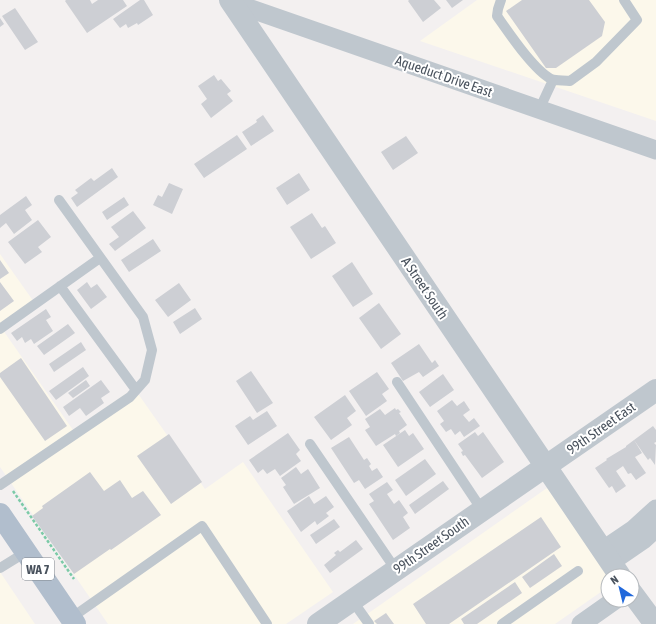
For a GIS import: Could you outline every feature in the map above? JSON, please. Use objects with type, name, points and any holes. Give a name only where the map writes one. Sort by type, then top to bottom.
[{"type":"main road","name":"WA 7","points":[[0,514],[73,621]]},
{"type":"street","name":"Aqueduct Drive East","points":[[231,1],[656,150]]},
{"type":"street","name":"A Street South","points":[[231,1],[611,563]]},
{"type":"street","name":"99th Street East","points":[[545,466],[656,390]]},
{"type":"street","name":"99th Street South","points":[[318,624],[545,466]]},
{"type":"street","points":[[611,563],[634,529],[656,509]]},
{"type":"street","points":[[611,563],[656,528]]},
{"type":"street","points":[[640,604],[655,624]]},
{"type":"street","points":[[581,624],[604,608]]},
{"type":"lane","points":[[501,0],[497,16],[511,36],[540,70],[553,80],[570,81],[596,62],[637,20],[624,0]]},
{"type":"lane","points":[[539,110],[553,80]]},
{"type":"lane","points":[[3,483],[130,397],[145,380],[152,350],[143,317],[59,200]]},
{"type":"lane","points":[[0,329],[100,258]]},
{"type":"lane","points":[[60,286],[136,390]]},
{"type":"lane","points":[[398,382],[482,510]]},
{"type":"lane","points":[[310,444],[396,570]]},
{"type":"lane","points":[[73,621],[108,593],[202,526],[267,624]]},
{"type":"lane","points":[[0,568],[26,552]]},
{"type":"lane","points":[[505,623],[578,571]]},
{"type":"lane","points":[[352,600],[369,624]]},
{"type":"path","points":[[3,483],[74,579]]},
{"type":"shaded area","points":[[477,0],[656,0],[656,121],[420,41]]},
{"type":"shaded area","points":[[0,254],[34,302],[0,326]]},
{"type":"shaded area","points":[[0,326],[73,430],[134,388],[205,489],[243,462],[333,592],[286,624],[108,624],[0,467]]},
{"type":"shaded area","points":[[547,488],[602,568],[600,568],[600,593],[555,624],[353,624]]},
{"type":"shaded area","points":[[0,572],[35,624],[0,624]]},
{"type":"building","points":[[90,0],[92,4],[98,0],[123,0],[127,6],[87,33],[65,1]]},
{"type":"building","points":[[140,0],[144,0],[153,15],[138,25],[137,23],[128,28],[126,24],[120,28],[113,19]]},
{"type":"building","points":[[434,0],[441,8],[423,22],[408,1]]},
{"type":"building","points":[[446,0],[463,0],[452,8]]},
{"type":"building","points":[[522,0],[589,0],[605,22],[602,36],[556,68],[546,68],[506,11]]},
{"type":"building","points":[[15,8],[38,42],[25,50],[2,16]]},
{"type":"building","points":[[0,18],[4,24],[0,27]]},
{"type":"building","points":[[214,75],[218,81],[221,79],[231,91],[227,94],[233,101],[211,118],[201,104],[207,99],[198,86]]},
{"type":"building","points":[[263,115],[274,131],[251,146],[242,132],[257,122],[256,120]]},
{"type":"building","points":[[237,135],[247,149],[204,178],[194,164]]},
{"type":"building","points":[[406,136],[418,153],[393,170],[381,152]]},
{"type":"building","points":[[112,168],[118,177],[77,207],[71,198],[78,193],[75,190],[91,178],[94,181]]},
{"type":"building","points":[[299,173],[310,190],[287,205],[276,188]]},
{"type":"building","points":[[169,183],[183,189],[172,214],[153,205],[158,195],[162,197]]},
{"type":"building","points":[[26,196],[32,205],[25,210],[32,220],[14,234],[6,223],[0,228],[0,215]]},
{"type":"building","points":[[124,197],[129,205],[107,220],[102,212]]},
{"type":"building","points":[[133,211],[146,228],[115,251],[109,244],[119,237],[111,227]]},
{"type":"building","points":[[312,213],[322,228],[325,226],[336,243],[311,259],[290,227]]},
{"type":"building","points":[[38,220],[51,237],[38,247],[42,252],[25,264],[8,242]]},
{"type":"building","points":[[153,239],[161,251],[129,272],[121,260]]},
{"type":"building","points":[[0,260],[9,273],[0,279]]},
{"type":"building","points":[[352,262],[373,294],[353,307],[332,276]]},
{"type":"building","points":[[0,282],[14,301],[0,311]]},
{"type":"building","points":[[87,282],[91,288],[97,284],[107,297],[91,309],[77,290]]},
{"type":"building","points":[[179,283],[191,300],[168,317],[155,300]]},
{"type":"building","points":[[379,303],[401,334],[381,349],[359,318]]},
{"type":"building","points":[[195,308],[202,319],[180,334],[173,322]]},
{"type":"building","points":[[46,309],[51,317],[46,320],[53,331],[34,344],[31,339],[25,343],[22,337],[17,341],[11,333]]},
{"type":"building","points":[[68,324],[75,333],[44,355],[37,346]]},
{"type":"building","points":[[81,342],[86,350],[54,372],[49,364]]},
{"type":"building","points":[[419,344],[432,363],[435,360],[439,366],[423,377],[419,372],[403,381],[391,363]]},
{"type":"building","points":[[21,358],[67,426],[45,441],[0,377],[0,373]]},
{"type":"building","points":[[83,367],[89,376],[56,400],[49,391]]},
{"type":"building","points":[[251,371],[273,403],[257,413],[236,381]]},
{"type":"building","points":[[377,372],[389,389],[382,394],[387,401],[366,416],[349,391]]},
{"type":"building","points":[[443,374],[454,390],[430,407],[419,392]]},
{"type":"building","points":[[86,380],[90,386],[73,398],[68,393]]},
{"type":"building","points":[[101,380],[110,392],[101,398],[104,403],[86,416],[80,408],[69,416],[63,407]]},
{"type":"building","points":[[345,395],[356,411],[347,418],[352,425],[331,440],[314,417]]},
{"type":"building","points":[[452,400],[457,406],[464,401],[470,410],[463,415],[469,422],[474,418],[480,426],[464,437],[460,431],[455,435],[451,429],[446,432],[440,424],[444,421],[437,411]]},
{"type":"building","points":[[395,408],[401,412],[399,413],[407,425],[399,431],[400,433],[396,436],[395,434],[376,446],[365,430],[370,427],[365,419],[380,409],[385,415]]},
{"type":"building","points":[[267,411],[277,426],[248,445],[235,426],[250,416],[253,420]]},
{"type":"building","points":[[653,426],[656,430],[656,442],[654,443],[656,445],[655,465],[650,458],[648,460],[634,440]]},
{"type":"building","points":[[405,430],[409,436],[413,433],[424,449],[398,467],[383,445]]},
{"type":"building","points":[[475,432],[478,436],[483,432],[504,462],[482,478],[465,455],[463,456],[461,452],[463,451],[458,444]]},
{"type":"building","points":[[288,433],[300,450],[296,454],[301,461],[280,476],[275,469],[267,474],[263,469],[258,473],[249,460]]},
{"type":"building","points":[[169,434],[202,482],[171,504],[137,456]]},
{"type":"building","points":[[349,437],[364,460],[367,458],[371,464],[369,466],[372,471],[377,468],[383,477],[365,489],[359,480],[354,483],[331,448]]},
{"type":"building","points":[[634,440],[642,453],[635,457],[646,473],[636,480],[631,473],[628,474],[623,466],[616,471],[626,486],[616,493],[612,486],[609,488],[595,468]]},
{"type":"building","points":[[425,459],[436,474],[406,496],[395,480]]},
{"type":"building","points":[[296,467],[301,474],[308,469],[320,488],[294,504],[283,487],[286,485],[281,478]]},
{"type":"building","points":[[90,472],[104,491],[120,480],[132,498],[143,491],[161,515],[74,574],[32,516],[43,508],[42,506]]},
{"type":"building","points":[[443,481],[449,489],[415,514],[409,505]]},
{"type":"building","points":[[387,482],[393,490],[387,494],[394,504],[399,500],[408,513],[403,517],[410,528],[393,540],[369,504],[374,501],[369,494]]},
{"type":"building","points":[[309,496],[314,504],[326,496],[334,507],[326,513],[329,516],[317,525],[315,521],[301,532],[287,511]]},
{"type":"building","points":[[541,517],[561,547],[449,624],[426,624],[413,604]]},
{"type":"building","points":[[334,519],[340,527],[316,544],[310,535]]},
{"type":"building","points":[[356,540],[363,549],[330,573],[324,565],[336,555],[334,553],[338,550],[340,552]]},
{"type":"building","points":[[554,554],[562,566],[530,588],[522,577]]},
{"type":"building","points":[[515,582],[522,593],[477,624],[464,624],[461,619]]},
{"type":"building","points":[[386,613],[394,624],[377,624],[374,621]]}]
